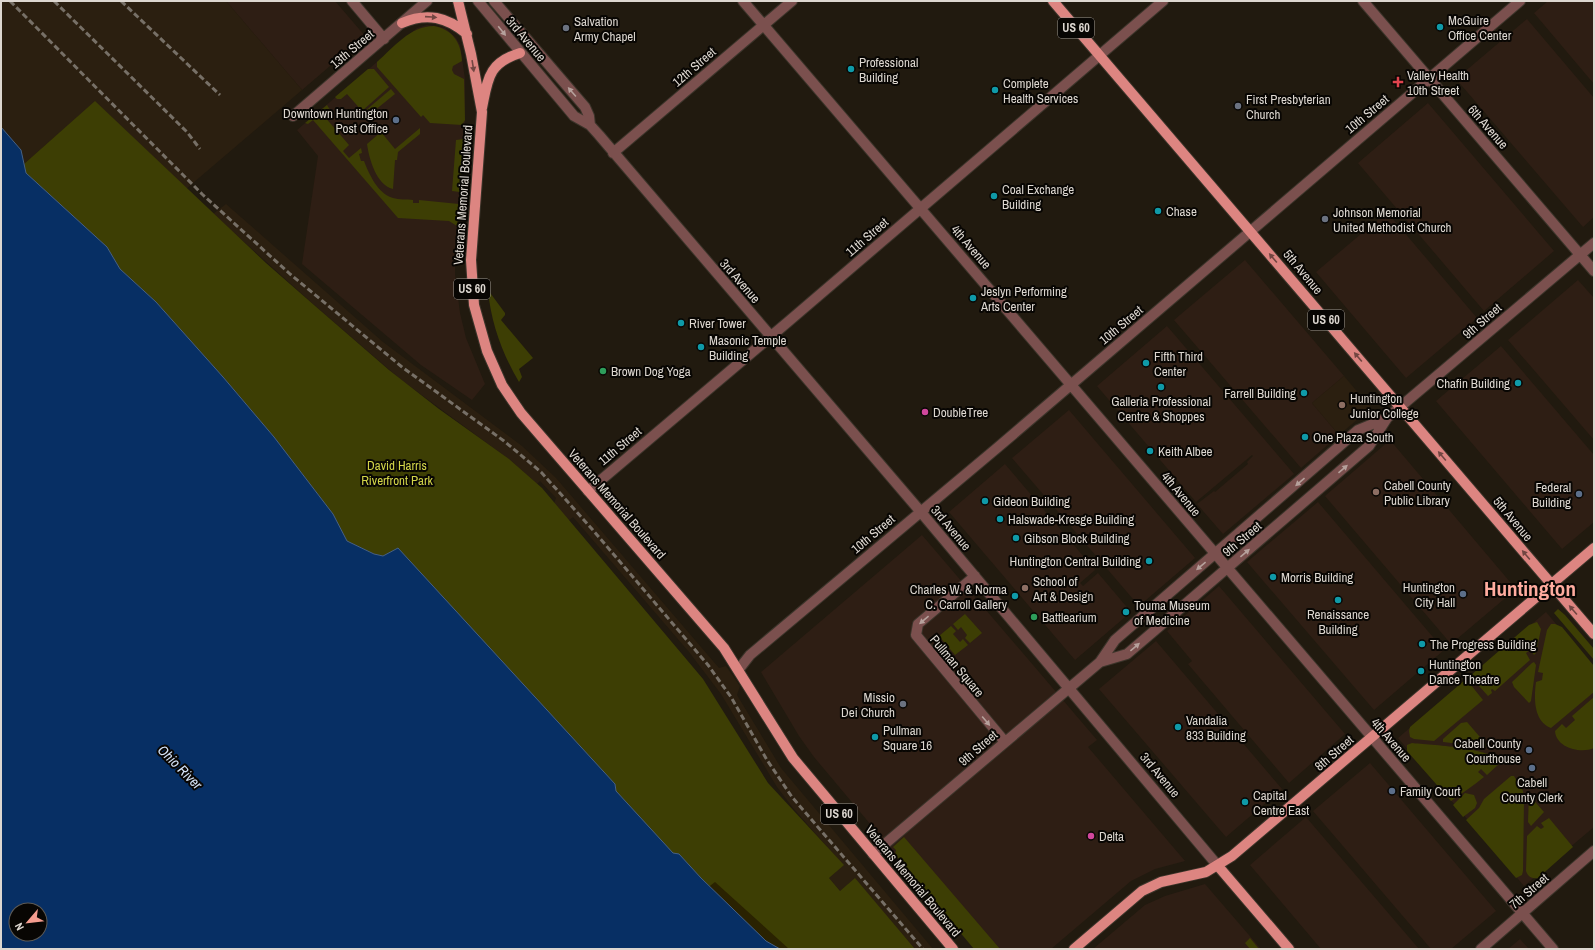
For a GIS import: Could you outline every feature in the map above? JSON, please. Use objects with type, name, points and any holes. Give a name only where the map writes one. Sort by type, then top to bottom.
[{"type":"main road","name":"Veterans Memorial Boulevard","points":[[458,1],[467,34],[482,112],[471,260],[474,305],[480,331],[492,363],[507,393],[521,413],[724,648],[739,669],[793,758],[953,949]]},
{"type":"main road","name":"5th Avenue","points":[[1053,1],[1594,634]]},
{"type":"main road","points":[[402,23],[420,16],[438,17],[452,23],[467,34]]},
{"type":"main road","points":[[482,112],[491,72],[504,60],[520,54]]},
{"type":"main road","name":"8th Street","points":[[1074,949],[1129,902],[1152,886],[1200,874],[1218,866],[1283,814],[1594,548]]},
{"type":"main road","name":"3rd Avenue","points":[[1218,866],[1289,949]]},
{"type":"street","points":[[352,1],[384,39]]},
{"type":"street","name":"13th Street","points":[[293,116],[427,1]]},
{"type":"street","name":"3rd Avenue","points":[[478,1],[520,54],[574,116],[590,125],[1070,688],[1218,866]]},
{"type":"street","name":"3rd Avenue","points":[[494,1],[585,107],[589,116],[590,125]]},
{"type":"street","name":"4th Avenue","points":[[743,1],[1553,949]]},
{"type":"street","name":"12th Street","points":[[613,152],[792,1]]},
{"type":"street","name":"11th Street","points":[[588,491],[771,337],[1163,1]]},
{"type":"street","name":"6th Avenue","points":[[1363,1],[1594,271]]},
{"type":"street","name":"10th Street","points":[[739,669],[750,654],[1071,384],[1520,1]]},
{"type":"street","name":"9th Street","points":[[874,854],[1100,662],[1106,650],[1115,640],[1358,430],[1387,418],[1400,408],[1594,243]]},
{"type":"street","name":"9th Street","points":[[1100,662],[1127,654],[1369,446],[1387,418]]},
{"type":"street","name":"Pullman Square","points":[[975,576],[918,624],[916,635],[1005,742]]},
{"type":"street","name":"7th Street","points":[[1481,949],[1594,851]]},
{"type":"shaded area","points":[[1,1],[226,1],[302,90],[186,189],[95,102],[24,164],[21,150],[1,127]]},
{"type":"shaded area","points":[[226,1],[335,1],[365,36],[302,90]]},
{"type":"shaded area","points":[[1548,1],[1594,1],[1594,84],[1534,13]]},
{"type":"shaded area","points":[[1527,19],[1594,98],[1594,217],[1583,227],[1456,79]]},
{"type":"shaded area","points":[[427,25],[445,28],[456,38],[460,45],[465,79],[465,122],[455,253],[455,274],[460,313],[466,338],[485,384],[472,400],[421,365],[302,264],[318,156],[297,130],[417,28]]},
{"type":"shaded area","points":[[1428,103],[1554,251],[1484,311],[1358,163]]},
{"type":"shaded area","points":[[226,204],[383,342],[522,446],[556,478],[719,668],[726,666],[740,686],[737,695],[781,768],[933,949],[915,949],[855,879],[840,891],[829,878],[843,865],[793,808],[777,787],[721,694],[689,652],[573,517],[560,528],[550,514],[556,498],[540,481],[537,484],[511,461],[400,379],[313,304],[213,214]]},
{"type":"shaded area","points":[[1387,212],[1477,318],[1406,378],[1316,272]]},
{"type":"shaded area","points":[[1245,260],[1344,376],[1312,403],[1339,435],[1301,468],[1174,320]]},
{"type":"shaded area","points":[[1578,280],[1594,298],[1594,440],[1508,340]]},
{"type":"shaded area","points":[[1167,326],[1294,474],[1223,534],[1197,504],[1214,491],[1215,492],[1248,464],[1247,462],[1253,456],[1252,455],[1196,502],[1097,386]]},
{"type":"shaded area","points":[[1501,346],[1594,455],[1594,522],[1562,549],[1436,401]]},
{"type":"shaded area","name":"Huntington Junior College","points":[[1344,376],[1371,408],[1339,435],[1312,403]]},
{"type":"shaded area","points":[[1069,410],[1195,558],[1139,606],[1012,458]]},
{"type":"shaded area","points":[[1390,440],[1516,589],[1451,644],[1325,496]]},
{"type":"shaded area","points":[[1005,464],[1095,570],[1080,583],[1083,586],[1098,573],[1131,612],[1075,660],[949,512]]},
{"type":"shaded area","points":[[1318,502],[1444,650],[1374,710],[1247,562]]},
{"type":"shaded area","points":[[922,535],[1097,740],[1088,747],[1185,861],[1155,869],[1131,881],[1051,949],[975,949],[814,757],[799,736],[761,672]]},
{"type":"shaded area","points":[[1219,586],[1345,734],[1289,783],[1188,664],[1192,661],[1167,631]]},
{"type":"shaded area","points":[[1546,612],[1594,669],[1594,827],[1524,886],[1398,738]]},
{"type":"shaded area","points":[[1156,641],[1282,789],[1226,837],[1099,689]]},
{"type":"shaded area","points":[[1370,763],[1496,911],[1451,949],[1431,949],[1313,811]]},
{"type":"shaded area","points":[[1306,817],[1419,949],[1321,949],[1250,865]]},
{"type":"shaded area","points":[[1205,884],[1261,949],[1093,949],[1145,905],[1165,896]]},
{"type":"shaded area","points":[[1520,939],[1529,949],[1508,949]]},
{"type":"green space","points":[[434,26],[446,30],[451,34],[455,38],[460,48],[462,61],[453,66],[452,70],[454,74],[464,79],[465,120],[462,125],[430,123],[423,115],[421,117],[377,67],[377,62],[403,38],[417,30]]},
{"type":"green space","points":[[368,69],[374,69],[389,87],[362,111],[347,94],[341,99],[337,99],[335,97]]},
{"type":"green space","points":[[391,89],[395,94],[369,115],[365,111]]},
{"type":"green space","name":"David Harris Riverfront Park","points":[[95,101],[266,263],[389,370],[439,409],[509,459],[542,488],[703,679],[768,783],[844,865],[829,878],[840,891],[855,878],[915,949],[780,949],[766,941],[701,878],[679,854],[673,854],[616,791],[615,784],[398,549],[383,556],[374,554],[347,541],[333,514],[274,437],[223,377],[156,302],[120,269],[107,247],[26,173],[24,164]]},
{"type":"green space","points":[[327,105],[330,110],[324,116],[349,145],[343,151],[349,158],[361,148],[362,153],[359,154],[361,161],[364,161],[371,177],[383,192],[395,199],[413,200],[413,203],[419,203],[419,200],[459,204],[457,226],[449,221],[398,218],[313,120],[308,124],[305,123]]},
{"type":"green space","points":[[420,128],[420,134],[398,152],[397,160],[395,160],[393,189],[387,186],[382,182],[374,170],[367,144],[381,132],[395,149]]},
{"type":"green space","points":[[464,139],[460,192],[452,191],[456,140]]},
{"type":"green space","points":[[488,290],[505,313],[501,320],[533,358],[519,369],[522,377],[519,382],[507,360],[498,338],[489,302]]},
{"type":"green space","points":[[1558,609],[1594,649],[1594,660],[1554,613]]},
{"type":"green space","points":[[965,614],[982,633],[970,643],[965,638],[967,635],[961,627],[958,630],[953,624]]},
{"type":"green space","points":[[1537,622],[1541,629],[1536,653],[1534,655],[1530,650],[1526,653],[1530,660],[1495,691],[1492,689],[1492,693],[1488,696],[1470,676],[1529,625]]},
{"type":"green space","points":[[1551,624],[1562,627],[1594,666],[1594,692],[1551,728],[1545,725],[1538,714],[1535,695],[1536,682],[1542,680],[1543,673],[1538,672],[1547,630]]},
{"type":"green space","points":[[951,626],[956,631],[953,634],[960,642],[963,639],[968,645],[955,655],[939,636]]},
{"type":"green space","points":[[1534,662],[1536,665],[1531,701],[1529,703],[1514,687],[1512,682]]},
{"type":"green space","points":[[1466,679],[1483,700],[1434,741],[1414,739],[1410,737],[1410,727]]},
{"type":"green space","points":[[1594,697],[1594,748],[1589,750],[1576,750],[1564,745],[1556,737],[1555,731],[1562,724],[1566,728],[1575,720],[1572,716]]},
{"type":"green space","points":[[1467,722],[1486,744],[1486,747],[1443,742],[1443,739],[1461,723]]},
{"type":"green space","points":[[1412,743],[1474,750],[1486,753],[1500,763],[1487,775],[1481,769],[1478,772],[1484,777],[1451,801],[1407,751],[1407,745]]},
{"type":"green space","points":[[1511,776],[1514,776],[1523,791],[1524,801],[1523,871],[1522,875],[1516,878],[1466,820],[1479,808],[1484,799]]},
{"type":"green space","points":[[1465,793],[1474,795],[1477,803],[1475,808],[1463,817],[1453,805]]},
{"type":"green space","points":[[1529,795],[1544,812],[1531,826],[1528,822]]},
{"type":"green space","points":[[1549,818],[1573,847],[1538,878],[1532,878],[1526,871],[1527,836],[1537,826],[1541,829],[1544,827],[1541,823]]},
{"type":"green space","points":[[904,837],[1000,949],[974,949],[895,855],[896,850],[893,847]]},
{"type":"green space","points":[[1250,938],[1259,949],[1250,949],[1245,943]]},
{"type":"sand","points":[[715,882],[789,949],[756,949],[702,892]]},
{"type":"water","name":"Ohio River","points":[[1,127],[21,150],[26,173],[107,247],[120,269],[156,302],[274,437],[333,514],[347,541],[374,554],[383,556],[398,548],[615,784],[616,791],[673,853],[679,854],[701,878],[766,941],[780,949],[1,949]]},
{"type":"railway","points":[[10,1],[202,194],[290,274],[402,367],[504,441],[541,472],[592,529],[708,665],[731,697],[767,760],[792,797],[923,949]]},
{"type":"railway","points":[[54,1],[187,132],[200,149]]},
{"type":"railway","points":[[121,1],[220,95]]},
{"type":"place","name":"McGuire Office Center","points":[[1440,27]]},
{"type":"place","name":"Salvation Army Chapel","points":[[566,28]]},
{"type":"place","name":"Professional Building","points":[[851,69]]},
{"type":"place","name":"Valley Health 10th Street","points":[[1398,82]]},
{"type":"place","name":"Complete Health Services","points":[[995,90]]},
{"type":"place","name":"First Presbyterian Church","points":[[1238,106]]},
{"type":"place","name":"Downtown Huntington Post Office","points":[[396,120]]},
{"type":"place","name":"Coal Exchange Building","points":[[994,196]]},
{"type":"place","name":"Chase","points":[[1158,211]]},
{"type":"place","name":"Johnson Memorial United Methodist Church","points":[[1325,219]]},
{"type":"place","name":"Jeslyn Performing Arts Center","points":[[973,298]]},
{"type":"place","name":"River Tower","points":[[681,323]]},
{"type":"place","name":"Masonic Temple Building","points":[[701,347]]},
{"type":"place","name":"Fifth Third Center","points":[[1146,363]]},
{"type":"place","name":"Brown Dog Yoga","points":[[603,371]]},
{"type":"place","name":"Chafin Building","points":[[1518,383]]},
{"type":"place","name":"Galleria Professional Centre & Shoppes","points":[[1161,387]]},
{"type":"place","name":"Farrell Building","points":[[1304,393]]},
{"type":"place","name":"Huntington Junior College","points":[[1342,405]]},
{"type":"place","name":"DoubleTree","points":[[925,412]]},
{"type":"place","name":"One Plaza South","points":[[1305,437]]},
{"type":"place","name":"Keith Albee","points":[[1150,451]]},
{"type":"place","name":"Cabell County Public Library","points":[[1376,492]]},
{"type":"place","name":"Federal Building","points":[[1579,494]]},
{"type":"place","name":"Gideon Building","points":[[985,501]]},
{"type":"place","name":"Halswade-Kresge Building","points":[[1000,519]]},
{"type":"place","name":"Gibson Block Building","points":[[1016,538]]},
{"type":"place","name":"Huntington Central Building","points":[[1149,561]]},
{"type":"place","name":"Morris Building","points":[[1273,577]]},
{"type":"place","name":"School of Art & Design","points":[[1025,588]]},
{"type":"place","name":"Huntington City Hall","points":[[1463,594]]},
{"type":"place","name":"Charles W. & Norma C. Carroll Gallery","points":[[1015,596]]},
{"type":"place","name":"Renaissance Building","points":[[1338,600]]},
{"type":"place","name":"Touma Museum of Medicine","points":[[1126,612]]},
{"type":"place","name":"Battlearium","points":[[1034,617]]},
{"type":"place","name":"The Progress Building","points":[[1422,644]]},
{"type":"place","name":"Huntington Dance Theatre","points":[[1421,671]]},
{"type":"place","name":"Missio Dei Church","points":[[903,704]]},
{"type":"place","name":"Vandalia 833 Building","points":[[1178,727]]},
{"type":"place","name":"Pullman Square 16","points":[[875,737]]},
{"type":"place","name":"Cabell County Courthouse","points":[[1529,750]]},
{"type":"place","name":"Cabell County Clerk","points":[[1532,768]]},
{"type":"place","name":"Family Court","points":[[1392,791]]},
{"type":"place","name":"Capital Centre East","points":[[1245,802]]},
{"type":"place","name":"Delta","points":[[1091,836]]},
{"type":"district","name":"Huntington","points":[[1530,588]]}]
